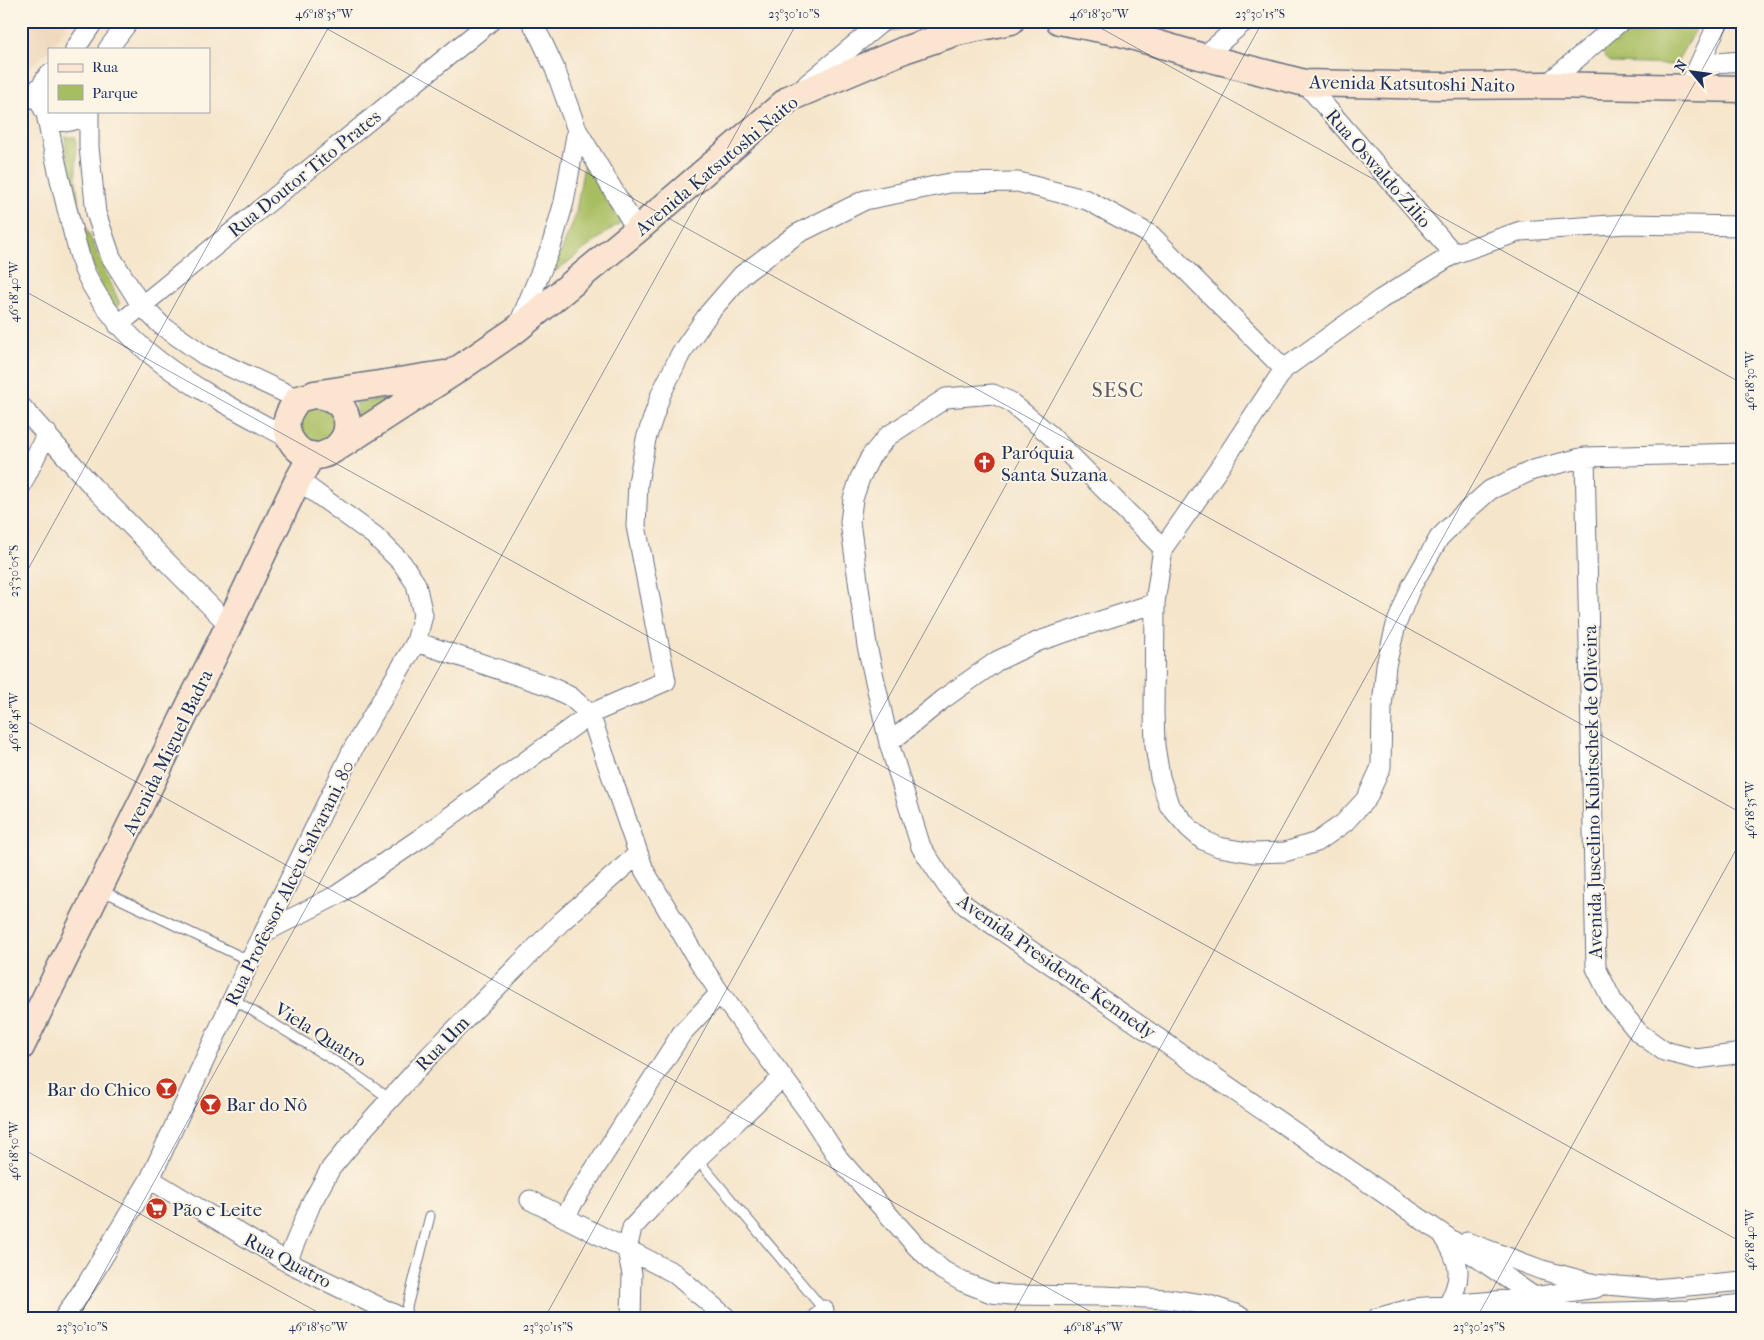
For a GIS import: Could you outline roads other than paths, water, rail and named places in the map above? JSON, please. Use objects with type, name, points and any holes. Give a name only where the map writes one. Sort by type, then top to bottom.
[{"type":"main road","name":"Avenida Katsutoshi Naito","points":[[454,372],[516,329],[637,230],[790,98],[904,50],[952,27],[1011,21]]},
{"type":"main road","name":"Avenida Katsutoshi Naito","points":[[1059,21],[1121,33],[1203,57],[1304,83],[1743,89]]},
{"type":"main road","points":[[454,372],[322,456],[303,452],[295,446],[290,438],[287,420],[290,410],[306,397],[454,372]]},
{"type":"main road","points":[[306,397],[324,395],[334,399],[342,406],[348,426],[346,437],[340,446]]},
{"type":"main road","name":"Avenida Miguel Badra","points":[[21,1047],[229,625],[298,480],[312,455]]},
{"type":"street","points":[[77,48],[94,21]]},
{"type":"street","points":[[109,48],[129,21]]},
{"type":"street","name":"Rua Doutor Tito Prates","points":[[118,325],[491,21]]},
{"type":"street","points":[[531,21],[555,69],[577,130],[637,230]]},
{"type":"street","points":[[790,98],[883,21]]},
{"type":"street","points":[[1203,57],[1245,21]]},
{"type":"street","points":[[1546,85],[1621,21]]},
{"type":"street","points":[[1688,88],[1719,21]]},
{"type":"street","points":[[1700,64],[1743,61]]},
{"type":"street","points":[[21,104],[45,80]]},
{"type":"street","points":[[45,80],[39,97],[46,114],[57,171],[85,271],[104,305],[118,325],[160,363],[213,397],[290,438]]},
{"type":"street","name":"Rua Oswaldo Zilio","points":[[1304,83],[1454,254]]},
{"type":"street","points":[[46,114],[58,121],[66,122],[80,118],[87,112]]},
{"type":"street","points":[[88,112],[89,147],[96,213],[111,257],[141,306],[161,325],[204,355],[306,397]]},
{"type":"street","points":[[516,329],[551,247],[564,202],[577,130]]},
{"type":"street","points":[[264,932],[337,896],[422,837],[590,714],[666,681],[636,526],[638,483],[646,439],[662,394],[681,353],[709,313],[742,275],[797,234],[865,200],[950,183],[1018,182],[1087,200],[1151,235],[1284,369]]},
{"type":"street","points":[[1743,226],[1627,224],[1521,231],[1454,254],[1381,299],[1284,369],[1219,468],[1163,548],[1154,603],[1155,746],[1160,777],[1169,806],[1203,840],[1219,847],[1254,854],[1286,852],[1317,842],[1344,823],[1367,798],[1381,767],[1382,707],[1386,666],[1396,625],[1411,588],[1439,538],[1464,513],[1490,490],[1533,470],[1585,457],[1743,453]]},
{"type":"street","name":"Avenida Presidente Kennedy","points":[[1163,548],[1049,434],[1009,400],[993,394],[946,398],[888,436],[871,456],[860,478],[853,499],[850,522],[867,646],[889,743],[921,847],[947,886],[966,906],[1533,1296],[1574,1312]]},
{"type":"street","points":[[21,406],[93,488],[229,625]]},
{"type":"street","points":[[21,486],[47,434]]},
{"type":"street","name":"Avenida Juscelino Kubitschek de Oliveira","points":[[1585,457],[1596,968],[1612,1002],[1639,1033],[1664,1051],[1696,1059],[1743,1053]]},
{"type":"street","name":"Rua Professor Alceu Salvarani, 80","points":[[63,1319],[88,1282],[150,1179],[250,961],[354,747],[416,642],[423,615],[416,584],[402,563],[375,536],[298,480]]},
{"type":"street","points":[[889,743],[943,699],[997,661],[1039,641],[1154,603]]},
{"type":"street","points":[[416,642],[549,686],[571,697],[590,714],[637,855],[694,954],[720,993],[807,1110],[838,1159],[917,1247],[942,1270],[963,1282],[990,1293],[1168,1299],[1209,1304],[1244,1319]]},
{"type":"street","name":"Rua Um","points":[[287,1262],[311,1204],[331,1168],[390,1099],[430,1055],[562,921],[637,855]]},
{"type":"street","points":[[566,1218],[574,1200],[682,1033],[720,993]]},
{"type":"street","points":[[631,1319],[632,1274],[627,1250],[632,1228],[697,1159],[783,1077]]},
{"type":"street","name":"Rua Quatro","points":[[150,1179],[287,1262],[404,1319]]},
{"type":"street","points":[[530,1200],[674,1273],[728,1319]]},
{"type":"street","points":[[1440,1232],[1454,1256],[1459,1274],[1457,1286],[1447,1312]]},
{"type":"street","name":"Avenida Presidente Kennedy","points":[[1440,1232],[1542,1270],[1595,1284],[1614,1286]]},
{"type":"street","points":[[1476,1316],[1533,1296],[1540,1286],[1542,1270]]},
{"type":"street","points":[[1447,1312],[1533,1296],[1614,1286],[1654,1289],[1743,1281]]},
{"type":"street","points":[[1376,1319],[1414,1308],[1476,1316],[1689,1310],[1743,1304]]},
{"type":"street","points":[[1376,1319],[1383,1319]]},
{"type":"lane","points":[[99,889],[250,961]]},
{"type":"lane","name":"Viela Quatro","points":[[233,1000],[351,1071],[390,1099]]},
{"type":"lane","points":[[697,1159],[820,1314]]},
{"type":"lane","points":[[404,1319],[430,1216]]},
{"type":"place","name":"Paróquia Santa Suzana","points":[[985,463]]},
{"type":"place","name":"Bar do Chico","points":[[167,1089]]},
{"type":"place","name":"Bar do Nô","points":[[210,1104]]},
{"type":"place","name":"Pão e Leite","points":[[156,1209]]},
{"type":"district","name":"SESC","points":[[1118,390]]}]
